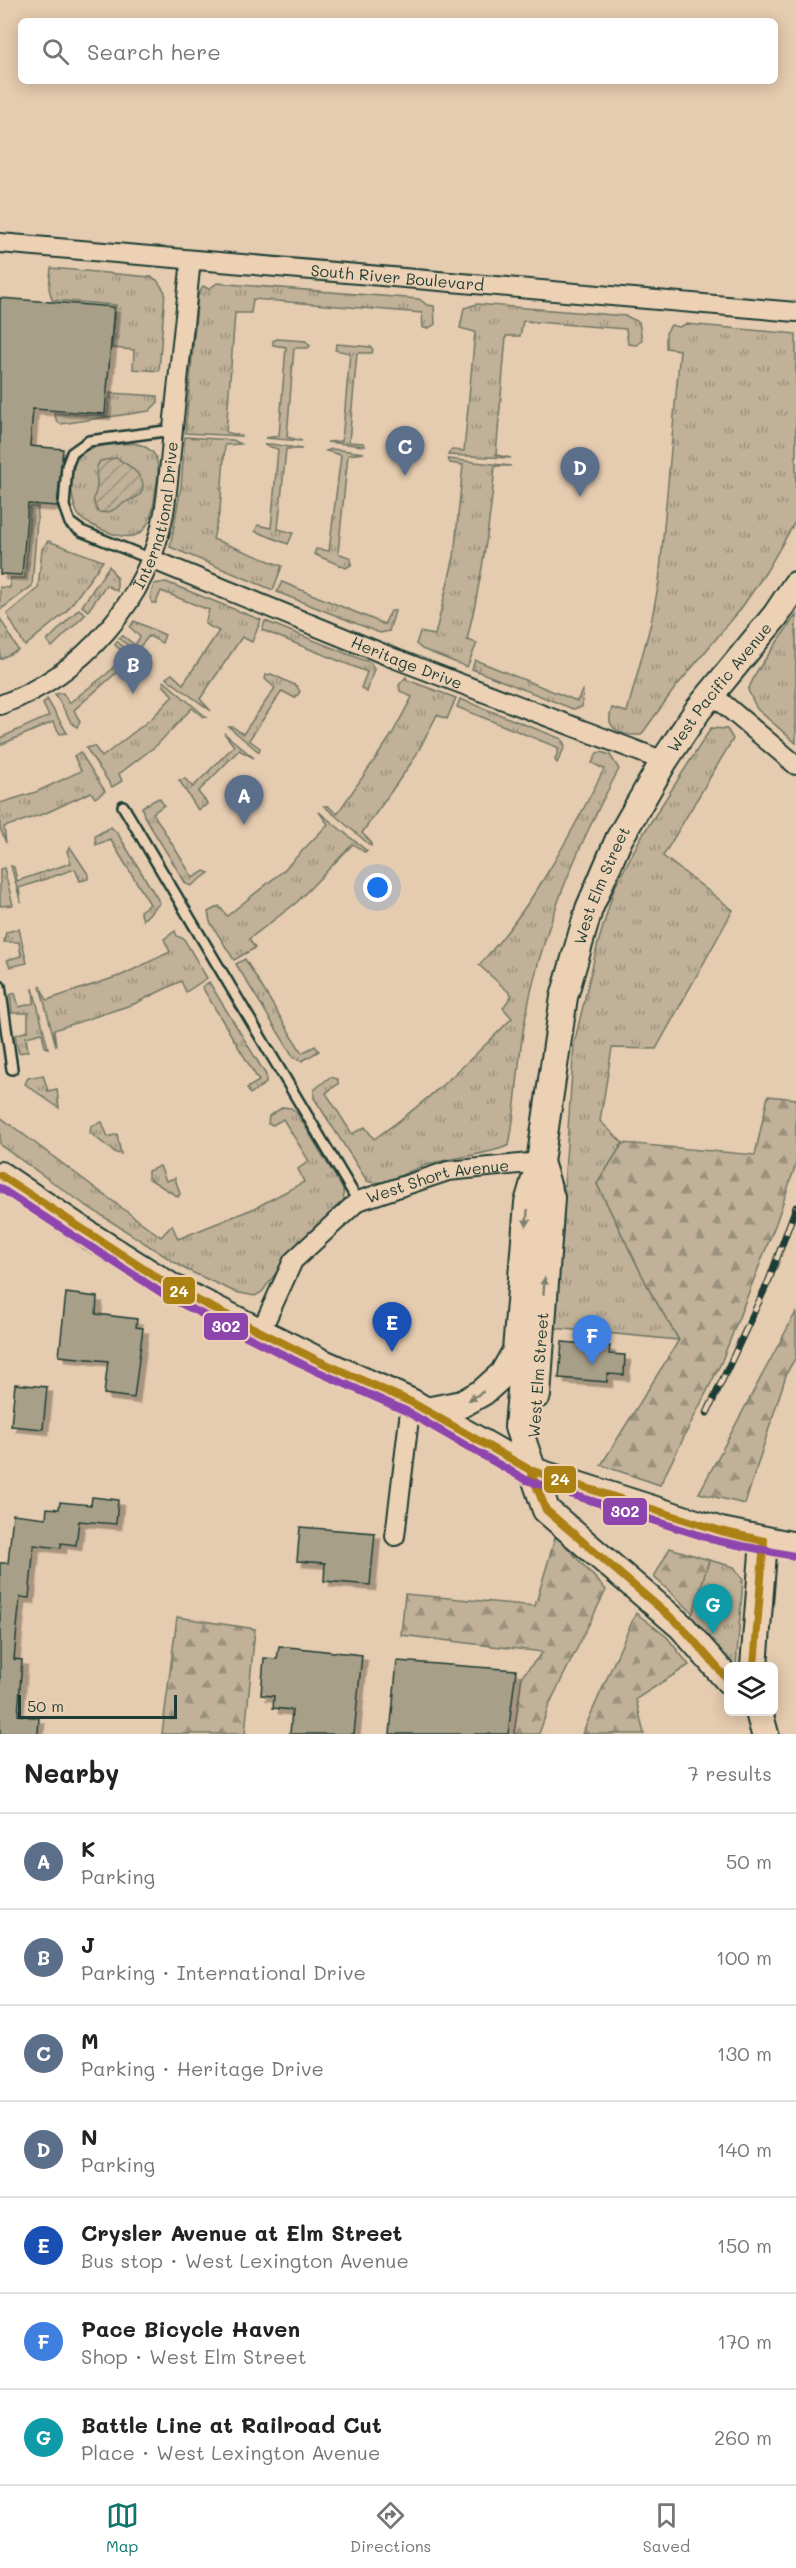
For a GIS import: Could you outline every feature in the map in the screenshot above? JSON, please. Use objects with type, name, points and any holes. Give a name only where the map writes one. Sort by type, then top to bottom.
[{"type":"street","name":"South River Boulevard","points":[[0,243],[796,312]]},
{"type":"street","name":"International Drive","points":[[0,705],[44,685],[80,659],[107,630],[132,597],[151,559],[164,514],[191,260]]},
{"type":"street","name":"Heritage Drive","points":[[151,559],[396,658],[664,761]]},
{"type":"street","name":"West Pacific Avenue","points":[[664,761],[698,710],[713,695],[776,615],[796,585]]},
{"type":"street","points":[[713,695],[796,765]]},
{"type":"street","name":"West Elm Street","points":[[419,1407],[462,1404],[483,1392],[503,1374],[516,1351],[528,1203],[540,1162],[557,1031],[574,958],[589,909],[619,838],[664,761]]},
{"type":"street","name":"West Elm Street","points":[[530,1470],[550,1197],[540,1162]]},
{"type":"street","name":"West Short Avenue","points":[[261,1331],[293,1261],[358,1201],[448,1171],[540,1162]]},
{"type":"street","points":[[0,1175],[173,1288],[419,1407],[530,1470],[721,1531],[796,1546]]},
{"type":"street","name":"West Elm Street","points":[[516,1351],[523,1368],[518,1427],[530,1470]]},
{"type":"street","points":[[395,1536],[419,1407]]},
{"type":"street","points":[[530,1470],[546,1510],[682,1627],[724,1674]]},
{"type":"street","points":[[754,1662],[764,1541]]},
{"type":"lane","points":[[151,559],[81,531],[70,523],[64,507],[67,466],[72,453],[89,441],[173,430]]},
{"type":"lane","points":[[123,806],[358,1201]]},
{"type":"lane","points":[[0,986],[12,1070]]},
{"type":"green space","points":[[51,268],[151,277],[157,280],[165,292],[159,371],[133,369],[134,350],[112,348],[116,305],[52,300],[49,288]]},
{"type":"green space","points":[[217,283],[419,299],[427,305],[434,306],[435,324],[429,328],[423,328],[422,313],[253,299],[251,313],[235,313],[226,432],[242,436],[185,433],[198,295],[203,286],[209,289]]},
{"type":"green space","points":[[477,304],[626,316],[639,322],[642,340],[637,345],[628,344],[626,329],[523,321],[520,336],[506,336],[496,455],[511,458],[448,455],[451,450],[464,451],[475,332],[460,328],[464,308]]},
{"type":"green space","points":[[686,324],[796,334],[796,520],[766,572],[740,610],[675,688],[641,735],[627,734],[612,726],[610,715],[612,708],[627,712],[651,623],[659,582],[680,350],[666,348],[666,333],[671,325],[679,327]]},
{"type":"green space","points":[[277,339],[306,341],[310,346],[294,348],[287,437],[302,441],[265,438],[279,436],[286,347],[273,345],[273,341]]},
{"type":"green space","points":[[337,344],[371,347],[373,350],[372,353],[357,353],[349,442],[363,443],[365,446],[327,442],[342,441],[350,353],[335,350]]},
{"type":"green space","points":[[110,393],[158,396],[158,402],[149,411],[61,424],[57,422],[54,413],[107,416]]},
{"type":"green space","points":[[185,437],[233,440],[241,444],[225,445],[220,510],[213,539],[282,566],[273,590],[170,547],[181,487]]},
{"type":"green space","points":[[134,443],[152,451],[156,457],[158,476],[148,524],[142,532],[134,536],[125,536],[101,529],[80,517],[73,501],[72,480],[76,461],[85,451],[99,446]]},
{"type":"green space","points":[[264,445],[302,449],[286,449],[278,529],[293,533],[288,544],[255,531],[258,525],[271,528],[278,449]]},
{"type":"green space","points":[[332,449],[364,453],[348,455],[338,553],[351,558],[351,565],[346,568],[314,554],[316,549],[329,551],[341,455],[326,451]]},
{"type":"green space","points":[[116,458],[140,477],[143,487],[141,493],[109,512],[98,512],[94,500],[97,488],[97,467],[100,461]]},
{"type":"green space","points":[[448,459],[511,466],[495,466],[484,554],[467,640],[477,643],[467,667],[422,649],[416,644],[420,632],[435,635],[454,557],[463,465],[450,463]]},
{"type":"green space","points":[[30,507],[38,507],[32,586],[0,610],[0,587],[10,588],[10,578],[25,578]]},
{"type":"green space","points":[[48,541],[103,561],[66,612],[25,646],[7,614],[38,588],[42,549]]},
{"type":"green space","points":[[109,566],[117,578],[117,591],[106,585],[88,611],[82,606]]},
{"type":"green space","points":[[166,582],[261,620],[252,642],[242,637],[200,699],[211,711],[166,678],[172,674],[183,684],[219,631],[205,624],[209,610],[161,591],[156,603],[152,603],[150,597],[154,584]]},
{"type":"green space","points":[[282,582],[384,624],[391,611],[395,611],[389,631],[380,633],[277,592]]},
{"type":"green space","points":[[79,609],[86,614],[52,647],[47,641]]},
{"type":"green space","points":[[796,615],[796,743],[757,709],[748,690],[757,671]]},
{"type":"green space","points":[[0,618],[18,650],[0,659]]},
{"type":"green space","points":[[134,621],[165,635],[162,643],[149,636],[139,648],[149,657],[148,662],[119,638],[123,636],[135,645],[140,637],[130,627]]},
{"type":"green space","points":[[265,621],[371,663],[374,669],[367,692],[361,688],[367,672],[262,630]]},
{"type":"green space","points":[[117,641],[145,666],[141,668],[131,660],[74,710],[80,722],[77,727],[71,722],[55,694],[63,693],[69,703],[108,673],[125,654],[115,645]]},
{"type":"green space","points":[[475,660],[577,701],[583,689],[582,707],[573,709],[472,669]]},
{"type":"green space","points":[[271,674],[297,686],[300,692],[295,698],[282,691],[249,740],[260,748],[259,752],[229,727],[243,734],[275,688],[265,679],[266,675]]},
{"type":"green space","points":[[406,677],[407,680],[456,698],[447,719],[437,715],[414,759],[362,833],[371,842],[371,846],[324,806],[328,806],[337,814],[391,736],[412,697],[400,691],[399,685]]},
{"type":"green space","points":[[164,681],[206,717],[192,708],[157,745],[119,774],[122,781],[112,787],[86,748],[94,746],[102,757],[152,718],[173,696],[163,685]]},
{"type":"green space","points":[[47,699],[67,733],[60,734],[53,722],[0,745],[0,738],[49,716],[43,704]]},
{"type":"green space","points":[[460,699],[562,739],[565,746],[557,763],[555,760],[559,748],[457,707]]},
{"type":"green space","points":[[711,728],[727,729],[733,739],[663,856],[733,910],[656,1049],[612,1048],[600,1121],[623,1143],[597,1184],[651,1293],[679,1340],[554,1328],[574,1044],[597,947],[614,889],[640,839]]},
{"type":"green space","points":[[224,733],[254,758],[239,750],[198,792],[208,804],[198,810],[179,780],[185,779],[193,787],[234,746]]},
{"type":"green space","points":[[80,752],[105,791],[95,798],[91,792],[46,813],[4,827],[6,843],[0,828],[0,803],[36,792],[81,771],[74,756]]},
{"type":"green space","points":[[597,753],[610,755],[619,769],[574,862],[539,959],[524,1026],[509,1145],[493,1151],[426,1165],[389,1180],[374,1183],[367,1181],[314,1098],[314,1090],[330,1077],[338,1079],[338,1084],[326,1093],[352,1134],[365,1127],[374,1139],[446,1082],[512,1018],[503,1008],[512,995],[479,965],[533,896],[563,846],[604,769],[592,763]]},
{"type":"green space","points":[[159,798],[164,805],[153,813],[193,878],[204,871],[209,873],[191,886],[186,884],[144,816],[142,807]]},
{"type":"green space","points":[[319,812],[367,851],[364,852],[353,844],[296,903],[249,939],[255,948],[234,960],[210,922],[208,912],[219,906],[227,916],[283,871],[328,824]]},
{"type":"green space","points":[[111,827],[118,834],[160,903],[143,920],[140,911],[150,904],[110,839],[96,845],[95,836]]},
{"type":"green space","points":[[70,847],[88,874],[88,879],[80,881],[75,869],[19,888],[21,903],[11,866],[14,867],[17,881],[71,863],[67,851]]},
{"type":"green space","points":[[4,868],[13,905],[0,906],[0,869]]},
{"type":"green space","points":[[19,929],[27,963],[10,967],[7,960],[21,956],[19,942],[4,942],[6,932]]},
{"type":"green space","points":[[175,931],[177,936],[184,939],[207,978],[186,992],[181,981],[134,1004],[54,1030],[56,1046],[40,986],[47,1000],[122,975],[170,952],[164,939]]},
{"type":"green space","points":[[245,959],[302,1053],[315,1046],[319,1051],[302,1061],[294,1058],[236,964]]},
{"type":"green space","points":[[209,982],[266,1075],[266,1083],[250,1094],[247,1088],[259,1081],[202,987]]},
{"type":"green space","points":[[33,988],[48,1048],[45,1047],[42,1033],[26,1037],[28,1051],[19,1053],[15,1035],[28,1031],[28,1013],[12,1013],[10,995],[15,993],[19,1007],[34,1003]]},
{"type":"green space","points":[[43,1075],[48,1091],[57,1089],[59,1108],[25,1084],[28,1078]]},
{"type":"green space","points":[[768,1096],[796,1099],[796,1164],[776,1223],[721,1363],[660,1485],[601,1465],[679,1340],[651,1293],[597,1184],[623,1143],[755,1155]]},
{"type":"green space","points":[[283,1107],[291,1108],[297,1113],[343,1189],[344,1202],[285,1261],[262,1292],[255,1296],[235,1292],[185,1269],[82,1203],[0,1145],[0,1117],[161,1237],[172,1225],[178,1239],[255,1208],[304,1182],[298,1169],[309,1161],[283,1119],[273,1125],[268,1124],[269,1116]]},
{"type":"green space","points":[[102,1122],[108,1137],[117,1134],[121,1154],[116,1153],[90,1133],[91,1126]]},
{"type":"green space","points":[[160,1166],[166,1181],[175,1178],[180,1194],[178,1197],[148,1178],[148,1171]]},
{"type":"green space","points":[[796,1312],[796,1357],[787,1372],[745,1504],[699,1493]]},
{"type":"green space","points":[[556,1535],[606,1590],[549,1705],[539,1734],[514,1734],[522,1676],[543,1652],[401,1635],[405,1594],[535,1606]]},
{"type":"green space","points":[[670,1548],[709,1560],[693,1613],[654,1577]]},
{"type":"green space","points":[[709,1560],[734,1567],[743,1580],[736,1662],[725,1662],[691,1626],[691,1617]]},
{"type":"green space","points":[[636,1613],[667,1637],[689,1665],[636,1699],[644,1734],[582,1734]]},
{"type":"green space","points":[[177,1617],[255,1629],[245,1734],[162,1734]]},
{"type":"building","points":[[0,298],[114,307],[105,414],[33,409],[30,446],[63,449],[57,506],[28,504],[22,575],[0,574]]},
{"type":"building","points":[[66,1293],[97,1297],[96,1314],[137,1319],[136,1327],[143,1328],[134,1398],[104,1394],[108,1361],[59,1356]]},
{"type":"building","points":[[562,1342],[610,1346],[609,1354],[625,1355],[624,1375],[607,1374],[607,1382],[559,1378]]},
{"type":"building","points":[[15,1384],[47,1387],[43,1429],[11,1426]]},
{"type":"building","points":[[92,1497],[118,1500],[116,1524],[79,1521],[76,1545],[61,1543],[61,1548],[34,1545],[29,1598],[20,1597],[14,1659],[22,1660],[18,1715],[39,1718],[38,1734],[0,1734],[0,1563],[8,1563],[13,1514],[46,1518],[47,1508],[59,1509],[60,1502],[91,1505]]},
{"type":"building","points":[[300,1527],[375,1533],[370,1585],[324,1581],[325,1563],[297,1561]]},
{"type":"building","points":[[279,1646],[362,1655],[354,1734],[290,1734],[292,1710],[273,1708],[274,1696],[261,1695],[264,1658],[277,1659]]},
{"type":"building","points":[[397,1661],[516,1670],[508,1734],[390,1734]]},
{"type":"railway","points":[[707,1413],[769,1280],[796,1207]]},
{"type":"transit line","name":"24","points":[[0,1175],[173,1288],[319,1361],[411,1402],[530,1470],[721,1531],[764,1541]]},
{"type":"transit line","name":"302","points":[[0,1188],[168,1297],[314,1370],[406,1411],[526,1480],[718,1541],[794,1556]]},
{"type":"transit line","name":"24","points":[[530,1470],[546,1510],[682,1627],[724,1675]]},
{"type":"transit line","name":"24","points":[[754,1662],[764,1541]]},
{"type":"place","name":"M","points":[[405,476]]},
{"type":"place","name":"N","points":[[580,497]]},
{"type":"place","name":"J","points":[[133,694]]},
{"type":"place","name":"K","points":[[244,825]]},
{"type":"place","name":"Crysler Avenue at Elm Street","points":[[392,1352]]},
{"type":"place","name":"Pace Bicycle Haven","points":[[592,1365]]},
{"type":"place","name":"Battle Line at Railroad Cut","points":[[713,1634]]}]
